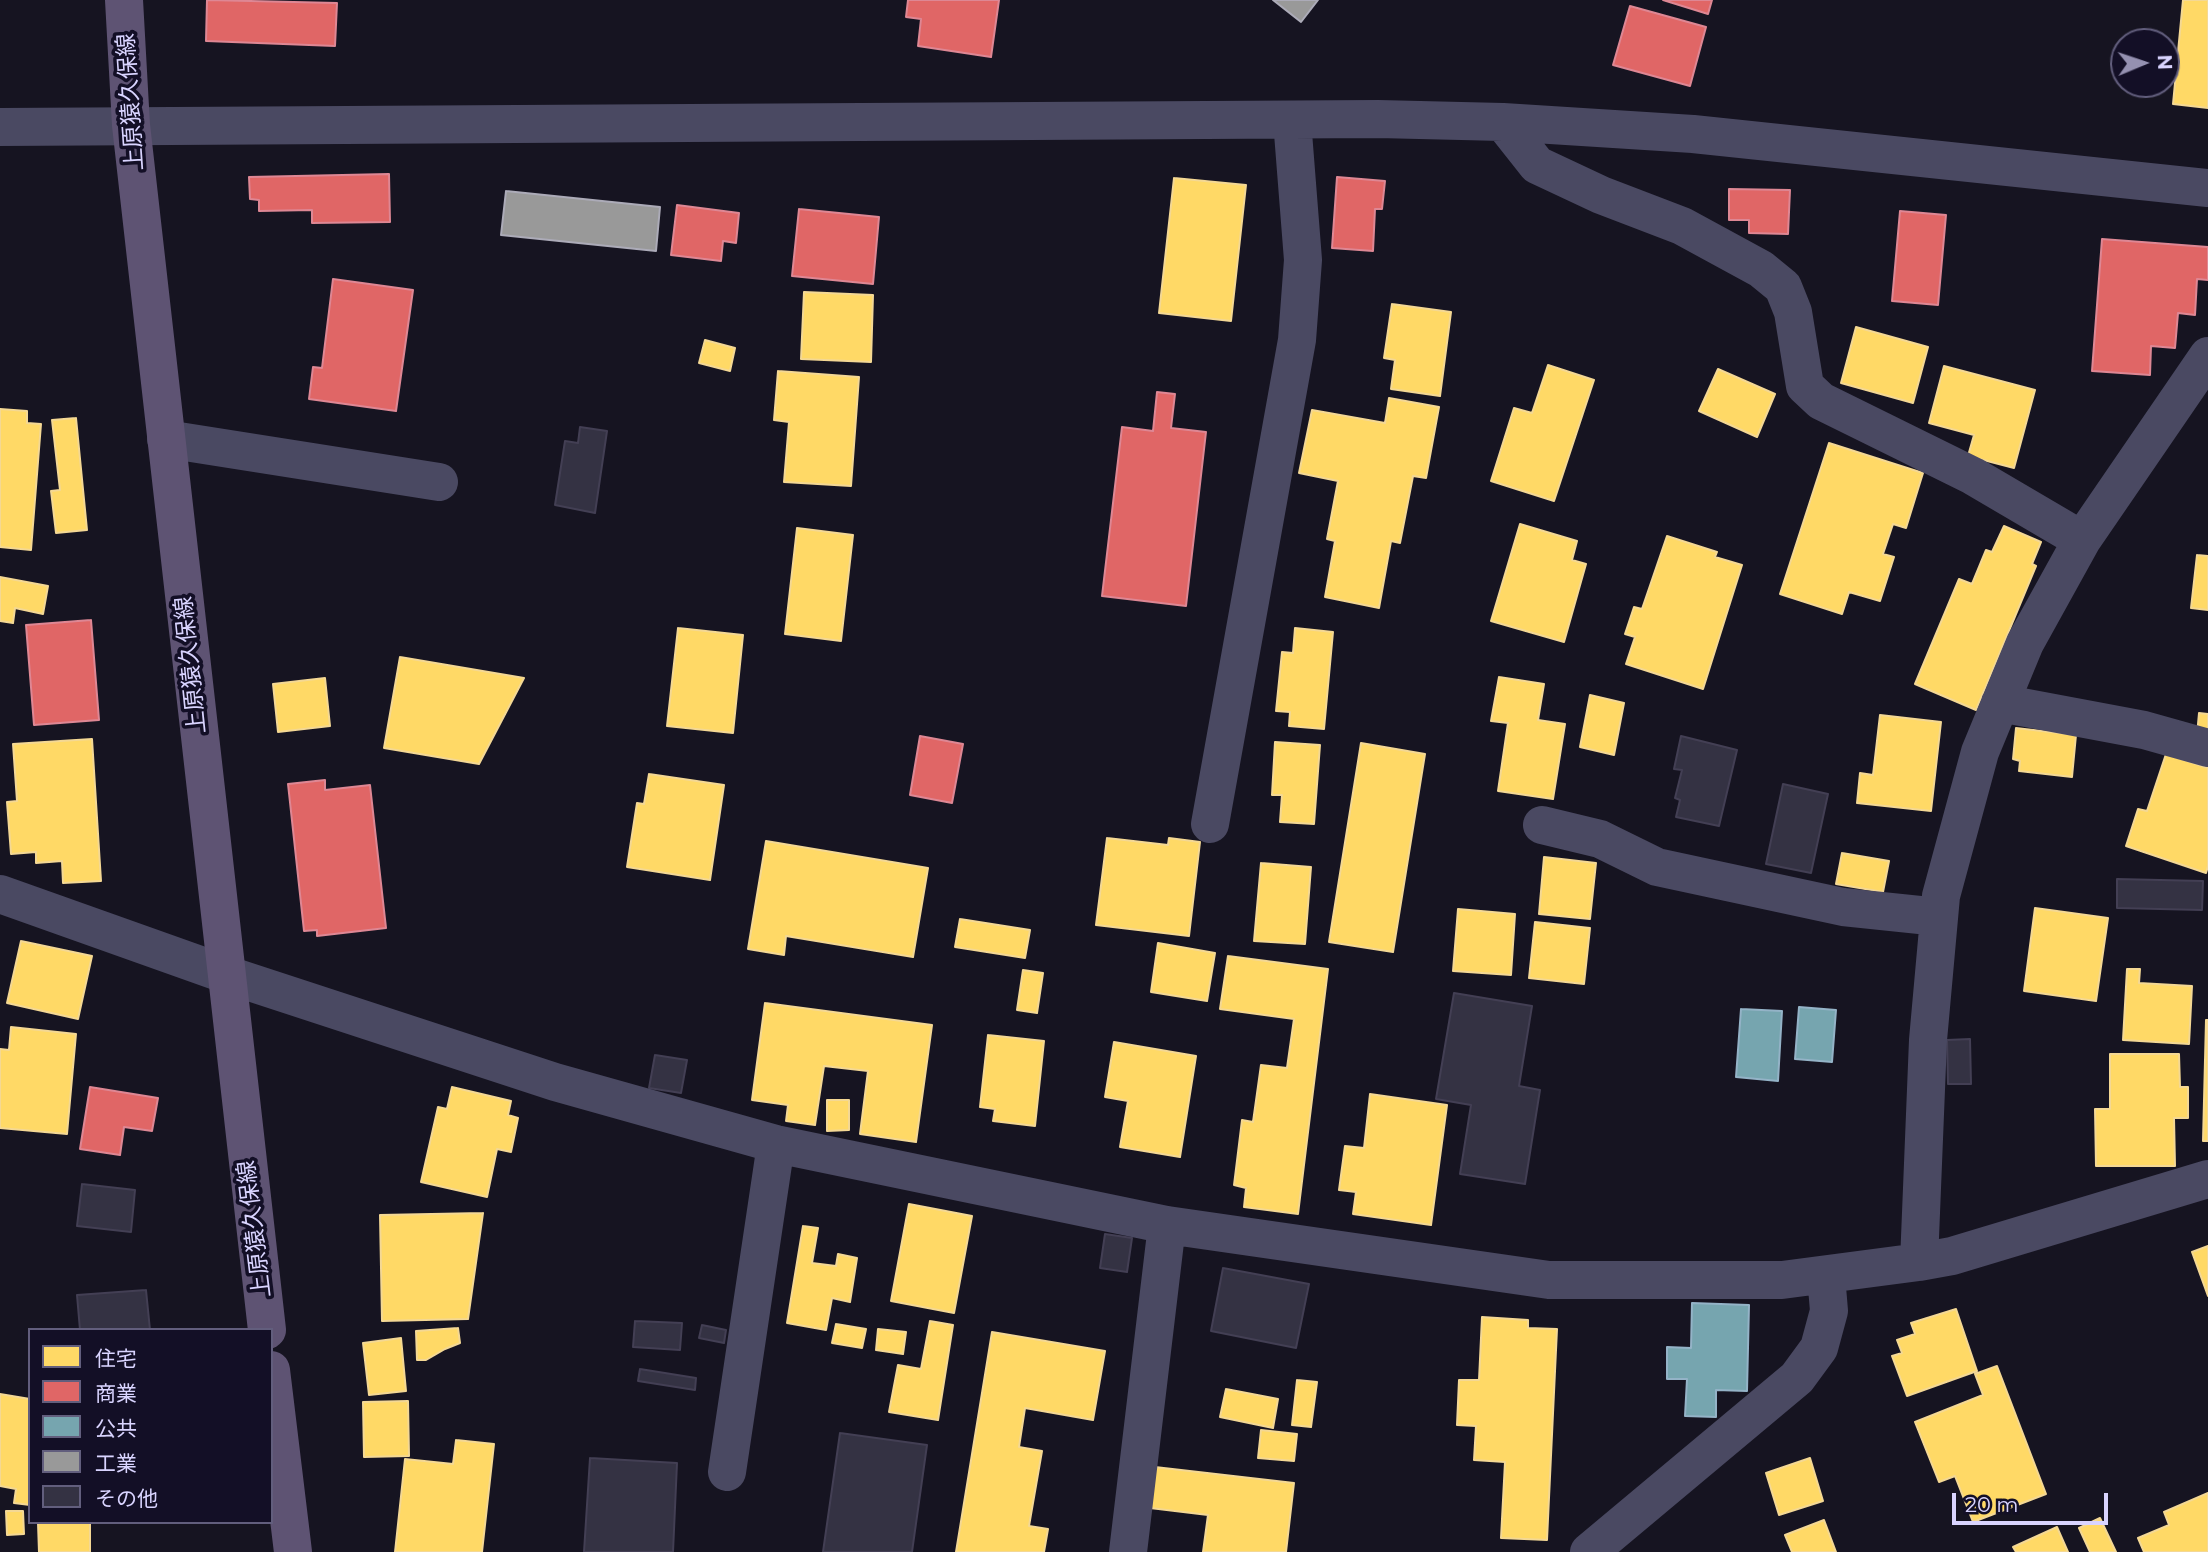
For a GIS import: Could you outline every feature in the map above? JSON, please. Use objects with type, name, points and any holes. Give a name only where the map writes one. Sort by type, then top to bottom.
[{"type":"main road","name":"上原猿久保線","points":[[124,0],[131,125],[267,1328]]},
{"type":"main road","points":[[273,1387],[293,1552]]},
{"type":"street","points":[[0,127],[1378,119],[1503,122],[1693,134],[2208,188]]},
{"type":"street","points":[[1210,824],[1297,340],[1303,260],[1292,120]]},
{"type":"street","points":[[1503,122],[1536,165],[1601,195],[1682,226],[1761,269],[1783,287],[1793,312],[1805,386],[1821,401],[1973,476],[2082,540]]},
{"type":"street","points":[[1919,1262],[1928,1040],[1941,896],[1980,752],[2025,643],[2082,540],[2208,356]]},
{"type":"street","points":[[166,439],[439,482]]},
{"type":"street","points":[[2000,703],[2144,730],[2208,748]]},
{"type":"street","points":[[1542,825],[1600,839],[1657,867],[1843,907],[1939,917]]},
{"type":"street","points":[[0,894],[225,974],[555,1082],[776,1144],[1167,1225],[1549,1280],[1782,1280],[1919,1262],[1952,1256],[2208,1179]]},
{"type":"street","points":[[727,1472],[776,1144]]},
{"type":"street","points":[[1128,1552],[1167,1225]]},
{"type":"street","points":[[1589,1552],[1797,1378],[1819,1348],[1829,1311],[1826,1275]]},
{"type":"building: 住宅","points":[[2183,0],[2208,0],[2208,108],[2173,104],[2174,98],[2180,98]]},
{"type":"building: 住宅","points":[[1174,178],[1246,185],[1231,321],[1159,313]]},
{"type":"building: 住宅","points":[[804,292],[873,295],[871,362],[801,359]]},
{"type":"building: 住宅","points":[[1392,304],[1451,312],[1440,396],[1391,389],[1395,360],[1384,358]]},
{"type":"building: 住宅","points":[[1856,327],[1928,347],[1913,403],[1841,383]]},
{"type":"building: 住宅","points":[[705,340],[735,348],[730,371],[699,363]]},
{"type":"building: 住宅","points":[[1548,365],[1594,380],[1554,501],[1491,481],[1514,408],[1532,413]]},
{"type":"building: 住宅","points":[[1944,366],[2035,390],[2014,468],[1968,456],[1974,435],[1929,423]]},
{"type":"building: 住宅","points":[[1718,369],[1775,394],[1757,437],[1699,411]]},
{"type":"building: 住宅","points":[[778,371],[859,377],[851,486],[784,482],[789,422],[774,420]]},
{"type":"building: 住宅","points":[[1389,398],[1439,407],[1426,478],[1413,476],[1400,543],[1391,541],[1379,608],[1325,597],[1335,541],[1327,539],[1338,481],[1299,473],[1312,410],[1385,423]]},
{"type":"building: 住宅","points":[[0,409],[27,411],[27,423],[41,424],[31,550],[0,547]]},
{"type":"building: 住宅","points":[[76,418],[87,530],[56,533],[51,491],[60,490],[52,420]]},
{"type":"building: 住宅","points":[[1829,443],[1923,473],[1906,528],[1893,524],[1883,554],[1894,557],[1880,601],[1849,592],[1842,614],[1780,594]]},
{"type":"building: 住宅","points":[[1520,524],[1577,541],[1572,560],[1586,564],[1564,642],[1491,621]]},
{"type":"building: 住宅","points":[[2004,526],[2041,542],[2032,564],[2036,566],[1976,710],[1915,684],[1959,579],[1972,584],[1986,550],[1992,552]]},
{"type":"building: 住宅","points":[[797,528],[853,535],[841,641],[785,634]]},
{"type":"building: 住宅","points":[[1667,536],[1717,552],[1715,557],[1742,565],[1703,689],[1626,664],[1635,637],[1625,634],[1634,607],[1642,609]]},
{"type":"building: 住宅","points":[[2197,555],[2208,556],[2208,610],[2191,608]]},
{"type":"building: 住宅","points":[[0,577],[48,586],[43,614],[15,608],[13,623],[0,621]]},
{"type":"building: 住宅","points":[[678,628],[743,635],[733,733],[667,726]]},
{"type":"building: 住宅","points":[[1295,628],[1333,632],[1324,729],[1289,726],[1290,712],[1276,711],[1282,652],[1293,653]]},
{"type":"building: 住宅","points":[[400,657],[524,678],[479,764],[384,748]]},
{"type":"building: 住宅","points":[[1499,677],[1544,684],[1538,720],[1565,724],[1553,799],[1498,791],[1508,723],[1491,721]]},
{"type":"building: 住宅","points":[[325,678],[330,726],[278,732],[273,684]]},
{"type":"building: 住宅","points":[[1590,695],[1624,703],[1614,755],[1580,747]]},
{"type":"building: 住宅","points":[[2199,713],[2208,714],[2208,736],[2197,735]]},
{"type":"building: 住宅","points":[[1880,715],[1941,722],[1931,811],[1857,803],[1860,773],[1873,775]]},
{"type":"building: 住宅","points":[[2016,728],[2076,735],[2072,777],[2019,771],[2020,761],[2013,759]]},
{"type":"building: 住宅","points":[[92,739],[101,881],[63,883],[62,861],[36,863],[36,852],[11,854],[7,802],[17,801],[13,744]]},
{"type":"building: 住宅","points":[[1275,742],[1320,745],[1314,824],[1280,822],[1282,795],[1272,795]]},
{"type":"building: 住宅","points":[[1361,743],[1425,754],[1393,952],[1329,942]]},
{"type":"building: 住宅","points":[[2166,754],[2208,768],[2206,873],[2126,846],[2138,809],[2147,811]]},
{"type":"building: 住宅","points":[[649,774],[724,785],[710,880],[627,867],[637,803],[644,804]]},
{"type":"building: 住宅","points":[[1107,838],[1168,845],[1169,838],[1200,842],[1189,936],[1096,925]]},
{"type":"building: 住宅","points":[[766,841],[928,868],[913,957],[786,936],[784,955],[748,949]]},
{"type":"building: 住宅","points":[[1842,853],[1889,861],[1883,892],[1836,884]]},
{"type":"building: 住宅","points":[[1544,857],[1596,863],[1590,919],[1539,914]]},
{"type":"building: 住宅","points":[[1261,863],[1311,867],[1305,944],[1254,941]]},
{"type":"building: 住宅","points":[[2035,908],[2108,918],[2096,1001],[2024,991]]},
{"type":"building: 住宅","points":[[1458,909],[1515,914],[1511,975],[1453,971]]},
{"type":"building: 住宅","points":[[960,919],[1030,930],[1025,958],[955,947]]},
{"type":"building: 住宅","points":[[1535,922],[1590,928],[1584,984],[1529,978]]},
{"type":"building: 住宅","points":[[21,941],[92,956],[78,1019],[7,1003]]},
{"type":"building: 住宅","points":[[1158,943],[1215,953],[1207,1001],[1151,992]]},
{"type":"building: 住宅","points":[[1228,956],[1328,969],[1298,1214],[1244,1207],[1246,1188],[1234,1185],[1242,1120],[1253,1122],[1261,1065],[1287,1068],[1294,1019],[1220,1009]]},
{"type":"building: 住宅","points":[[2127,969],[2140,969],[2139,983],[2192,986],[2189,1044],[2123,1040]]},
{"type":"building: 住宅","points":[[1023,970],[1043,973],[1037,1013],[1017,1010]]},
{"type":"building: 住宅","points":[[765,1003],[932,1025],[916,1142],[860,1134],[868,1071],[824,1066],[815,1125],[786,1121],[788,1105],[752,1100]]},
{"type":"building: 住宅","points":[[2206,1020],[2208,1141],[2203,1141]]},
{"type":"building: 住宅","points":[[11,1027],[76,1034],[67,1134],[0,1128],[0,1049],[9,1050]]},
{"type":"building: 住宅","points":[[988,1035],[1044,1041],[1035,1126],[993,1121],[995,1109],[980,1107]]},
{"type":"building: 住宅","points":[[1114,1042],[1196,1056],[1180,1157],[1120,1147],[1128,1101],[1105,1097]]},
{"type":"building: 住宅","points":[[2110,1054],[2179,1054],[2180,1087],[2188,1087],[2188,1118],[2174,1118],[2175,1166],[2096,1166],[2095,1109],[2110,1109]]},
{"type":"building: 住宅","points":[[452,1087],[511,1101],[508,1115],[518,1118],[511,1152],[497,1149],[487,1197],[421,1182],[438,1107],[447,1109]]},
{"type":"building: 住宅","points":[[1370,1094],[1447,1105],[1431,1225],[1353,1214],[1356,1192],[1339,1190],[1345,1146],[1364,1148]]},
{"type":"building: 住宅","points":[[827,1100],[849,1100],[849,1130],[827,1131]]},
{"type":"building: 住宅","points":[[909,1204],[972,1216],[954,1313],[891,1301]]},
{"type":"building: 住宅","points":[[483,1213],[468,1319],[382,1321],[380,1215]]},
{"type":"building: 住宅","points":[[803,1226],[818,1228],[812,1263],[836,1266],[838,1254],[857,1258],[850,1302],[832,1298],[826,1330],[787,1323]]},
{"type":"building: 住宅","points":[[2208,1246],[2208,1296],[2192,1252]]},
{"type":"building: 住宅","points":[[1956,1309],[1977,1371],[1907,1396],[1892,1356],[1902,1353],[1897,1340],[1915,1334],[1911,1323]]},
{"type":"building: 住宅","points":[[1482,1317],[1528,1320],[1528,1328],[1557,1329],[1547,1540],[1501,1538],[1505,1462],[1474,1460],[1476,1426],[1457,1425],[1459,1380],[1479,1380]]},
{"type":"building: 住宅","points":[[930,1321],[953,1325],[938,1420],[889,1412],[898,1365],[921,1369]]},
{"type":"building: 住宅","points":[[836,1324],[866,1329],[862,1348],[832,1343]]},
{"type":"building: 住宅","points":[[458,1328],[460,1343],[426,1360],[417,1360],[416,1331]]},
{"type":"building: 住宅","points":[[878,1329],[906,1332],[903,1354],[876,1350]]},
{"type":"building: 住宅","points":[[992,1332],[1105,1351],[1093,1420],[1025,1408],[1019,1447],[1042,1451],[1029,1526],[1048,1529],[1044,1552],[956,1552]]},
{"type":"building: 住宅","points":[[401,1338],[406,1391],[369,1395],[363,1343]]},
{"type":"building: 住宅","points":[[1997,1366],[2046,1494],[1973,1522],[1955,1476],[1939,1482],[1915,1422],[1983,1395],[1975,1374]]},
{"type":"building: 住宅","points":[[1297,1380],[1317,1382],[1311,1427],[1292,1425]]},
{"type":"building: 住宅","points":[[1226,1389],[1278,1399],[1273,1428],[1220,1417]]},
{"type":"building: 住宅","points":[[0,1394],[28,1399],[28,1505],[14,1503],[16,1489],[0,1486]]},
{"type":"building: 住宅","points":[[408,1401],[409,1456],[364,1457],[363,1402]]},
{"type":"building: 住宅","points":[[1261,1430],[1297,1434],[1294,1461],[1258,1458]]},
{"type":"building: 住宅","points":[[456,1440],[494,1444],[482,1552],[395,1552],[405,1459],[453,1464]]},
{"type":"building: 住宅","points":[[1810,1458],[1823,1501],[1779,1515],[1766,1473]]},
{"type":"building: 住宅","points":[[1155,1467],[1294,1483],[1286,1552],[1203,1552],[1208,1515],[1150,1508]]},
{"type":"building: 住宅","points":[[2208,1493],[2208,1552],[2144,1552],[2138,1538],[2169,1525],[2164,1512]]},
{"type":"building: 住宅","points":[[6,1511],[23,1511],[24,1534],[7,1535]]},
{"type":"building: 住宅","points":[[2100,1518],[2116,1552],[2090,1552],[2079,1528]]},
{"type":"building: 住宅","points":[[1824,1520],[1836,1552],[1792,1552],[1785,1535]]},
{"type":"building: 住宅","points":[[38,1524],[90,1524],[90,1552],[39,1552]]},
{"type":"building: 住宅","points":[[2057,1527],[2068,1552],[2016,1552],[2013,1547]]},
{"type":"building: 商業","points":[[207,0],[337,3],[335,46],[206,41]]},
{"type":"building: 商業","points":[[908,0],[999,0],[991,57],[918,46],[921,19],[906,17]]},
{"type":"building: 商業","points":[[1663,0],[1712,0],[1708,14]]},
{"type":"building: 商業","points":[[1630,6],[1706,27],[1690,86],[1613,65]]},
{"type":"building: 商業","points":[[389,174],[390,222],[312,223],[312,210],[259,211],[259,200],[250,199],[249,177]]},
{"type":"building: 商業","points":[[1337,177],[1385,181],[1382,209],[1375,209],[1373,251],[1332,248]]},
{"type":"building: 商業","points":[[1729,189],[1790,190],[1788,234],[1749,233],[1749,220],[1729,220]]},
{"type":"building: 商業","points":[[677,205],[739,213],[736,243],[723,241],[721,261],[671,255]]},
{"type":"building: 商業","points":[[799,209],[879,217],[873,284],[792,276]]},
{"type":"building: 商業","points":[[1900,211],[1946,215],[1938,305],[1892,301]]},
{"type":"building: 商業","points":[[2102,239],[2208,247],[2208,280],[2197,279],[2195,315],[2178,313],[2175,348],[2151,346],[2150,375],[2092,371]]},
{"type":"building: 商業","points":[[333,279],[413,290],[396,411],[309,399],[313,367],[322,368]]},
{"type":"building: 商業","points":[[1157,392],[1175,394],[1171,428],[1206,432],[1186,606],[1102,596],[1122,427],[1153,431]]},
{"type":"building: 商業","points":[[91,620],[99,720],[34,725],[26,625]]},
{"type":"building: 商業","points":[[920,736],[963,744],[952,803],[910,795]]},
{"type":"building: 商業","points":[[325,780],[325,790],[370,785],[386,928],[317,936],[317,930],[304,931],[288,784]]},
{"type":"building: 商業","points":[[90,1087],[158,1098],[152,1131],[124,1127],[120,1155],[80,1149]]},
{"type":"building: 公共","points":[[1799,1007],[1836,1010],[1832,1062],[1795,1059]]},
{"type":"building: 公共","points":[[1741,1009],[1782,1011],[1778,1081],[1736,1077]]},
{"type":"building: 公共","points":[[1692,1303],[1749,1305],[1747,1391],[1716,1390],[1716,1417],[1685,1416],[1687,1379],[1667,1379],[1667,1347],[1691,1348]]},
{"type":"building: 工業","points":[[1273,0],[1318,0],[1301,22]]},
{"type":"building: 工業","points":[[506,191],[660,207],[656,251],[501,235]]},
{"type":"building: その他","points":[[580,427],[607,431],[595,513],[555,505],[565,441],[578,443]]},
{"type":"building: その他","points":[[1681,736],[1737,750],[1719,826],[1676,817],[1680,800],[1675,798],[1682,770],[1674,769]]},
{"type":"building: その他","points":[[1783,784],[1828,794],[1811,873],[1766,864]]},
{"type":"building: その他","points":[[2117,879],[2203,881],[2202,910],[2117,908]]},
{"type":"building: その他","points":[[1454,993],[1532,1006],[1519,1086],[1540,1090],[1525,1184],[1460,1174],[1471,1105],[1436,1099]]},
{"type":"building: その他","points":[[1970,1039],[1971,1084],[1948,1084],[1947,1040]]},
{"type":"building: その他","points":[[655,1055],[687,1060],[681,1093],[649,1088]]},
{"type":"building: その他","points":[[82,1184],[135,1190],[131,1232],[77,1226]]},
{"type":"building: その他","points":[[1105,1234],[1132,1238],[1127,1272],[1100,1268]]},
{"type":"building: その他","points":[[1223,1268],[1309,1284],[1296,1348],[1211,1331]]},
{"type":"building: その他","points":[[146,1290],[150,1328],[80,1328],[77,1295]]},
{"type":"building: その他","points":[[635,1321],[682,1323],[680,1350],[633,1347]]},
{"type":"building: その他","points":[[702,1325],[726,1330],[724,1343],[699,1338]]},
{"type":"building: その他","points":[[640,1369],[696,1378],[695,1390],[638,1381]]},
{"type":"building: その他","points":[[840,1433],[927,1445],[912,1552],[823,1552]]},
{"type":"building: その他","points":[[590,1458],[677,1463],[673,1552],[584,1552]]}]
